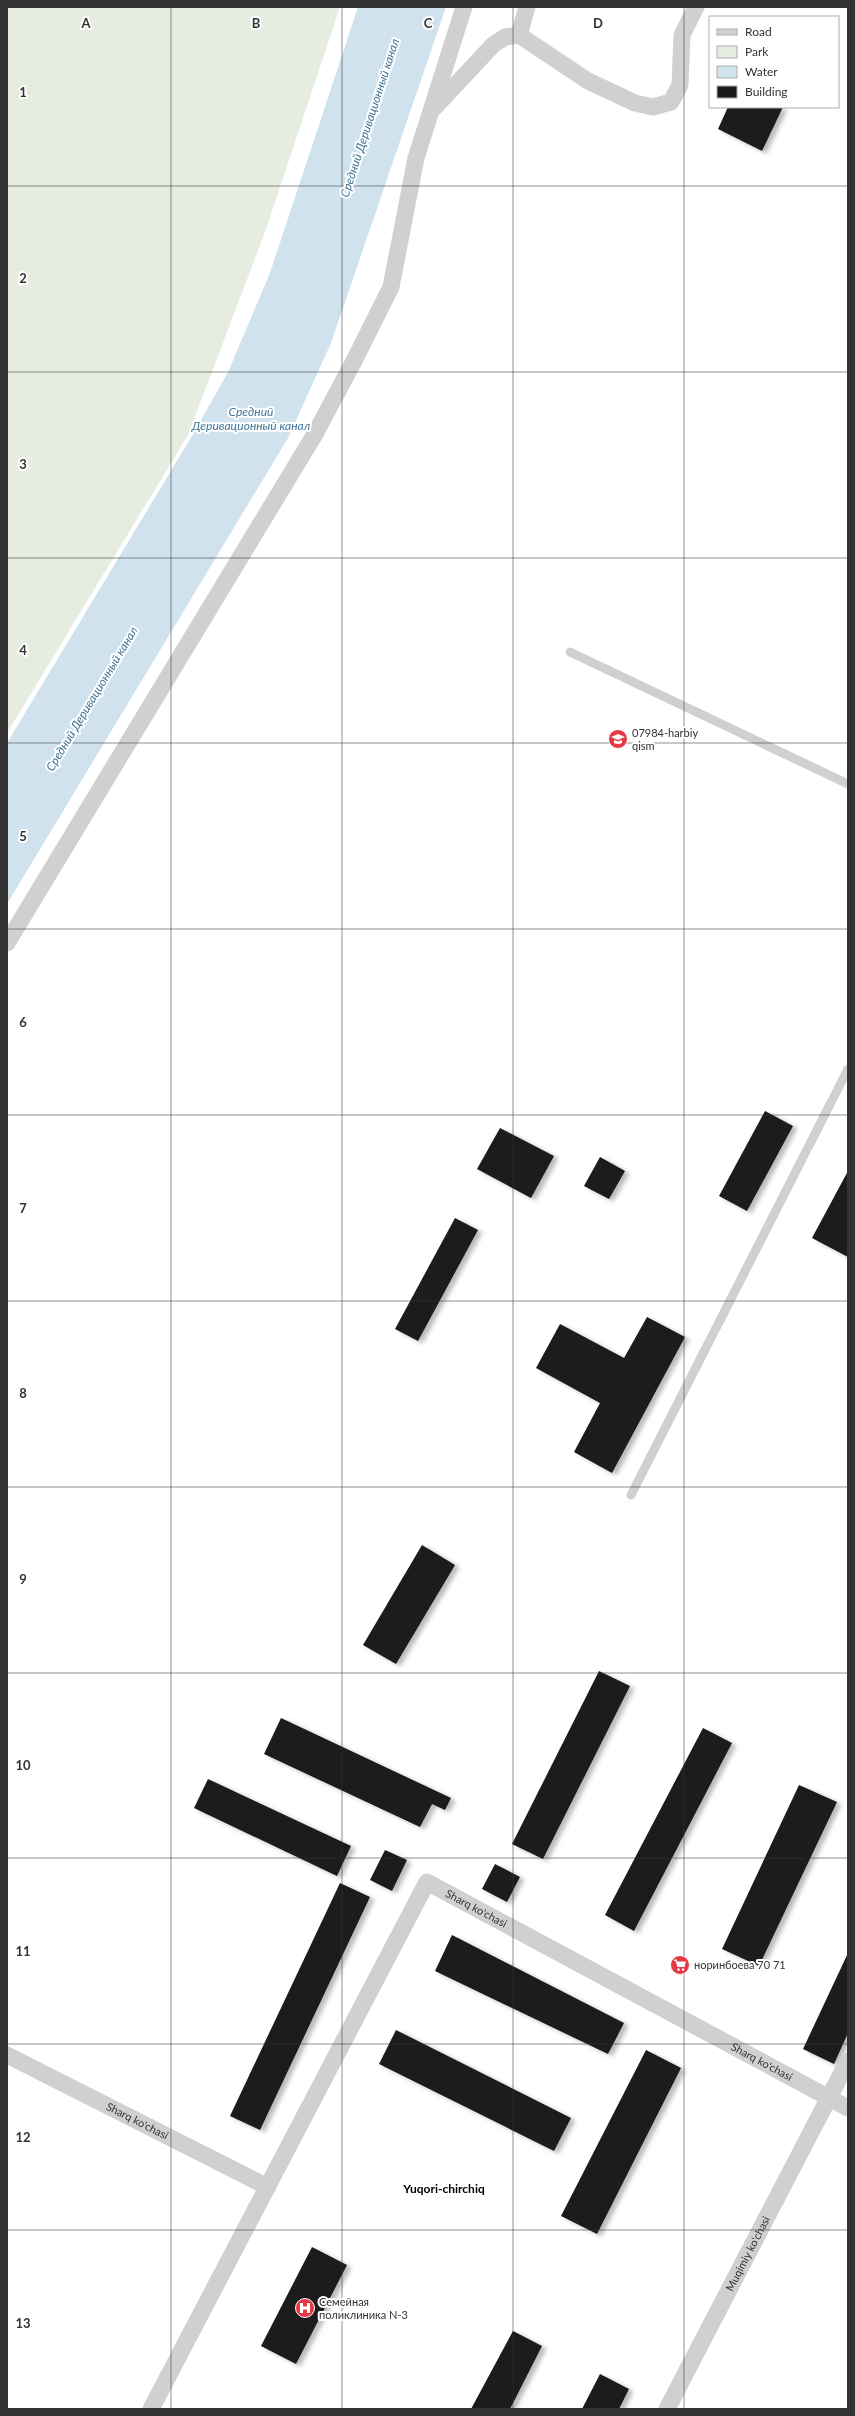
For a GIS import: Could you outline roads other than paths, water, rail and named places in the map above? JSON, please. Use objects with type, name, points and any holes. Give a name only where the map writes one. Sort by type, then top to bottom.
[{"type":"street","points":[[7,943],[315,434],[391,287],[416,158],[464,7]]},
{"type":"street","points":[[519,35],[527,7]]},
{"type":"street","points":[[431,111],[492,45],[505,37],[519,35],[588,81],[635,102],[653,106],[671,102],[680,84],[682,35],[696,7]]},
{"type":"street","name":"Sharq ko'chasi","points":[[151,2409],[427,1882],[829,2098]]},
{"type":"street","name":"Sharq ko'chasi","points":[[7,2055],[268,2187]]},
{"type":"street","name":"Muqimiy ko‘chasi","points":[[667,2409],[848,2061]]},
{"type":"street","points":[[829,2098],[848,2108]]},
{"type":"lane","points":[[570,652],[848,784]]},
{"type":"lane","points":[[631,1495],[848,1069]]},
{"type":"water","name":"Средний Деривационный канал","points":[[358,7],[446,7],[331,343],[288,438],[7,904],[7,743],[195,431],[228,372],[270,273]]},
{"type":"place","name":"07984-harbiy qism","points":[[618,739]]},
{"type":"place","name":"норинбоева 70 71","points":[[680,1965]]},
{"type":"place","name":"Семейная поликлиника N-3","points":[[305,2308]]},
{"type":"district","name":"Yuqori-chirchiq","points":[[444,2189]]}]
